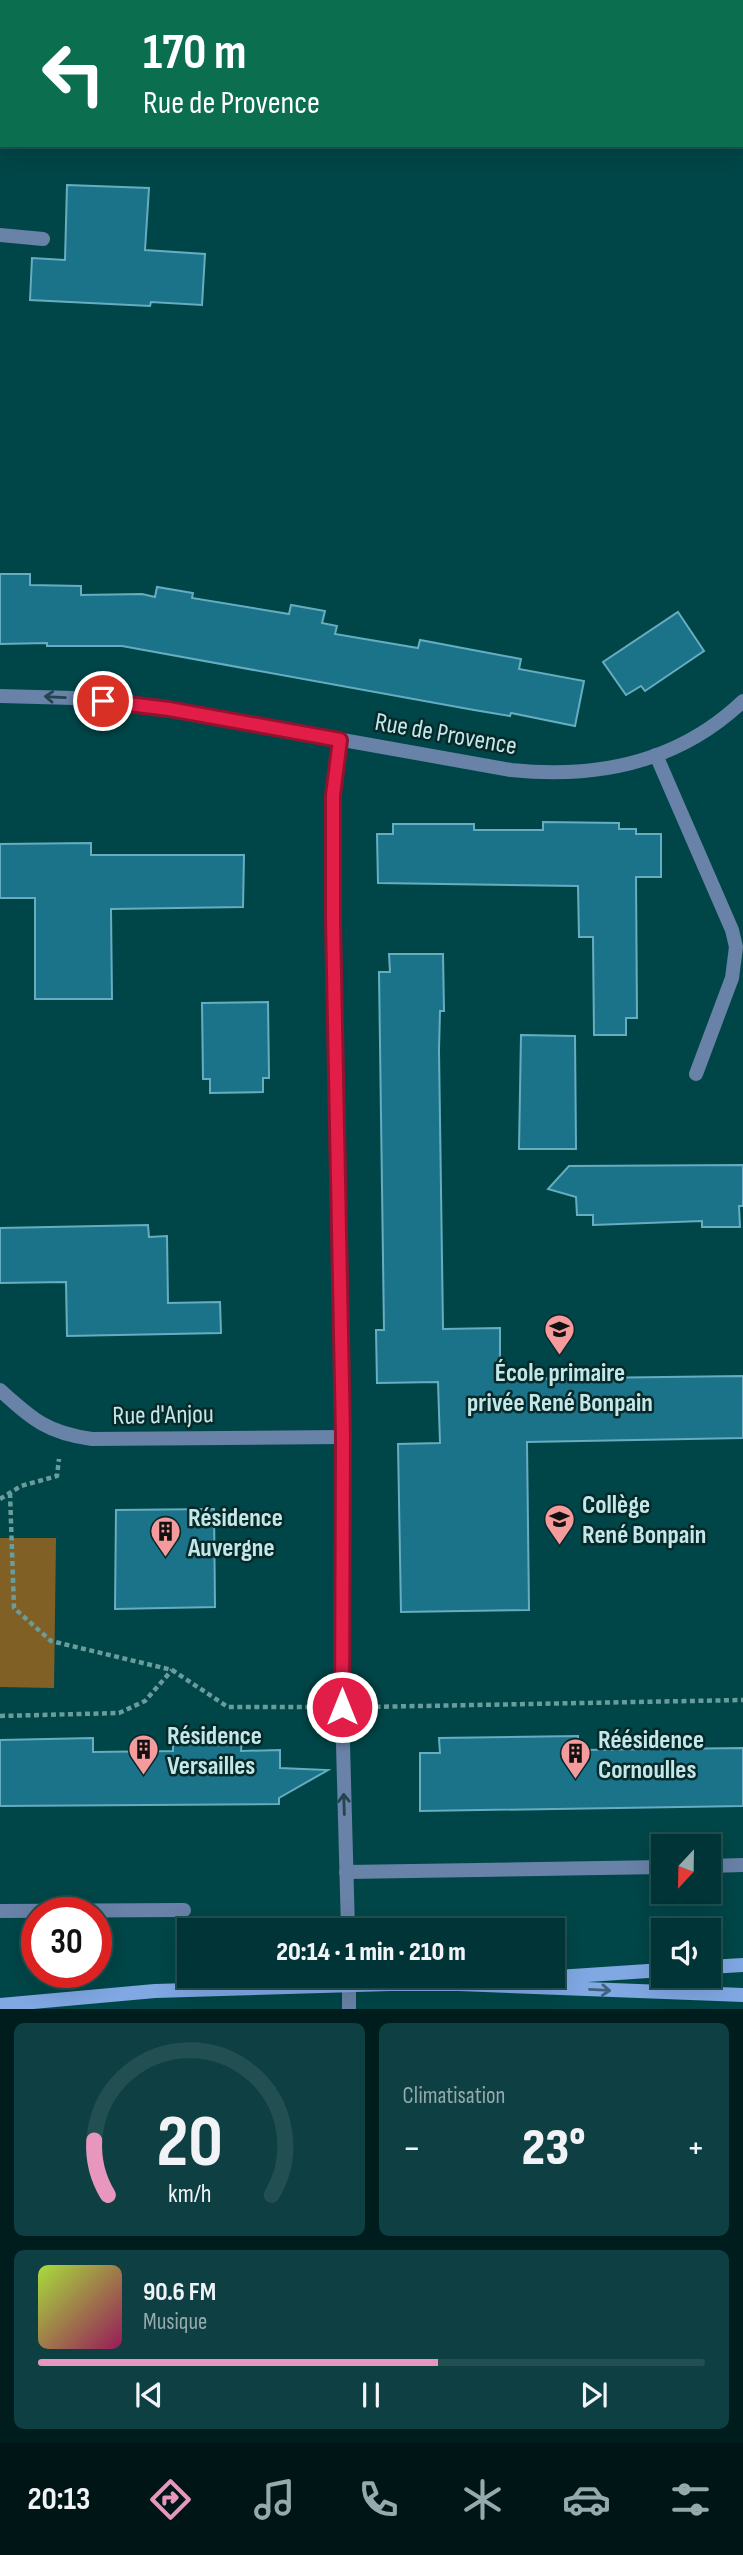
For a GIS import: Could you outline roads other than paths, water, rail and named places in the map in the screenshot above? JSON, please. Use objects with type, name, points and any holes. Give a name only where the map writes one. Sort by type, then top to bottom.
[{"type":"street","points":[[0,235],[43,239]]},
{"type":"street","name":"Rue de Provence","points":[[0,696],[74,698],[124,703],[533,772],[595,771],[629,765],[700,733],[727,716],[743,701]]},
{"type":"street","points":[[340,740],[333,795],[333,921],[343,1437],[342,1707],[348,1918]]},
{"type":"street","points":[[656,755],[732,930],[736,947],[732,978],[696,1074]]},
{"type":"street","name":"Rue d'Anjou","points":[[0,1390],[34,1420],[62,1433],[92,1439],[343,1437]]},
{"type":"street","points":[[721,1866],[743,1865]]},
{"type":"street","points":[[346,1872],[651,1867]]},
{"type":"street","points":[[0,1911],[184,1910]]},
{"type":"street","points":[[721,1966],[743,1965]]},
{"type":"street","points":[[565,1977],[651,1971]]},
{"type":"street","points":[[0,2005],[208,1988]]},
{"type":"street","points":[[349,1988],[349,2009]]},
{"type":"street","points":[[562,1988],[743,1995]]},
{"type":"place","name":"École primaire privée René Bonpain","points":[[560,1356]]},
{"type":"place","name":"Collège René Bonpain","points":[[559,1546]]},
{"type":"place","name":"Résidence Auvergne","points":[[165,1559]]},
{"type":"place","name":"Résidence Versailles","points":[[144,1777]]},
{"type":"place","name":"Réésidence Cornoulles","points":[[575,1781]]}]
